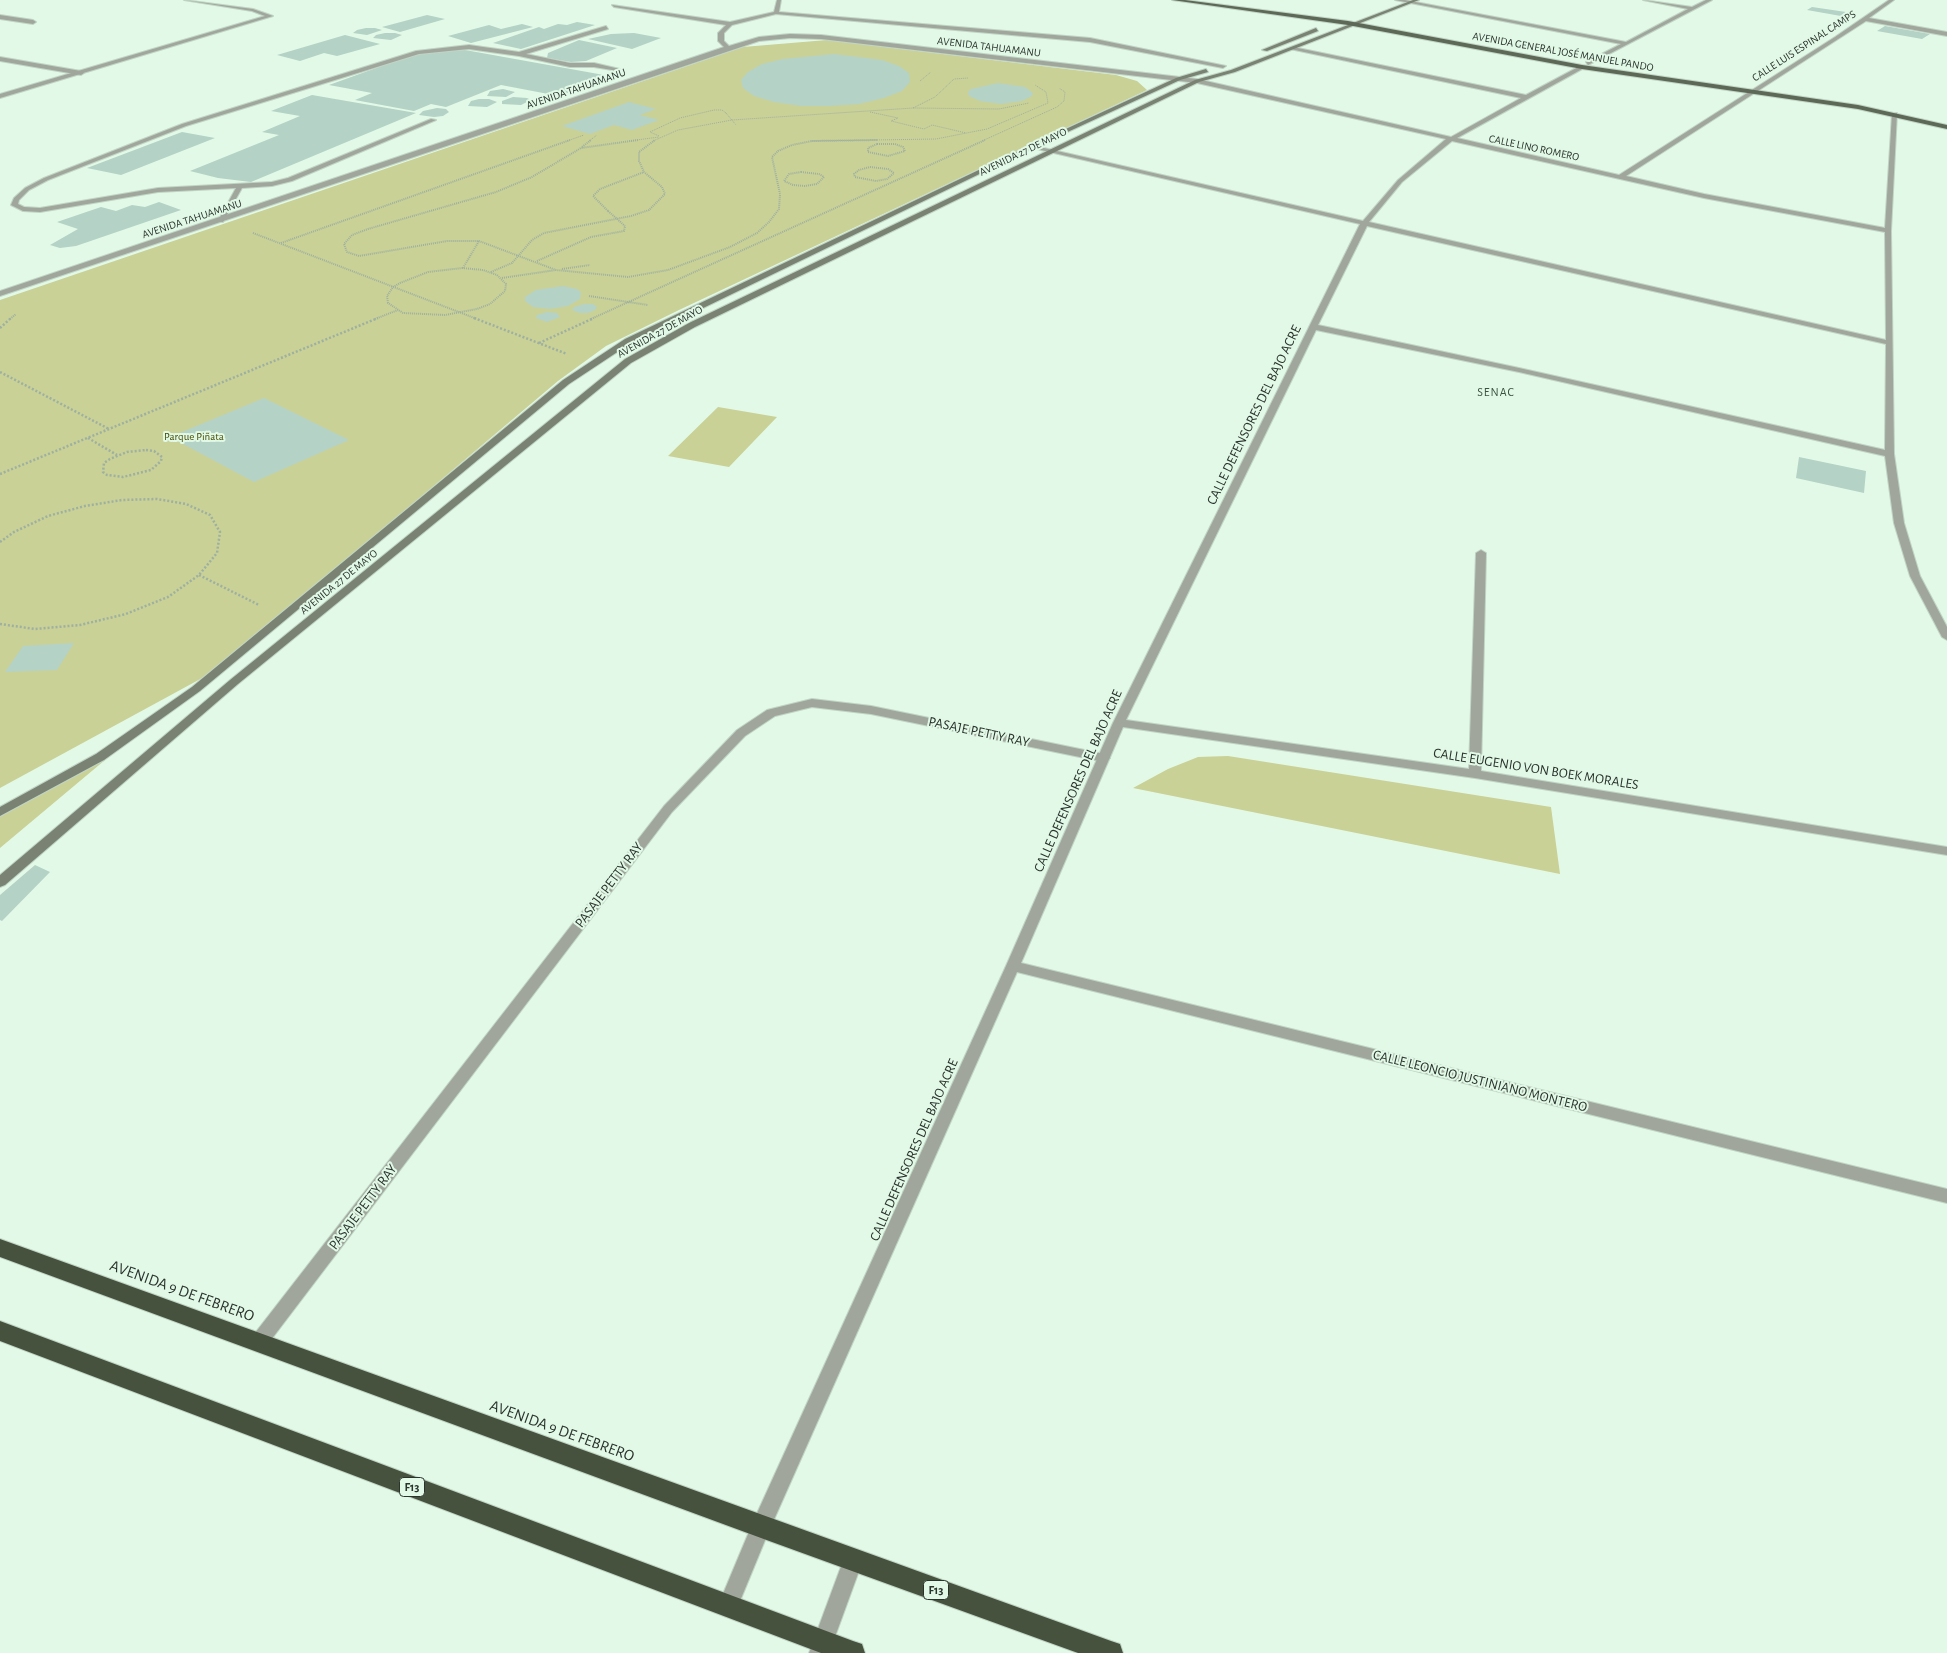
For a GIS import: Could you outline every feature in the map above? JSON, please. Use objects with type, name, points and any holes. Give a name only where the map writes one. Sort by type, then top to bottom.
[{"type":"highway","name":"AVENIDA 9 DE FEBRERO","points":[[0,1248],[1110,1653]]},
{"type":"highway","name":"F13","points":[[0,1331],[728,1606],[822,1648],[852,1653]]},
{"type":"main road","name":"AVENIDA GENERAL JOSÉ MANUEL PANDO","points":[[1174,0],[1340,21],[1585,65],[1751,92],[1897,110],[1947,127]]},
{"type":"main road","name":"AVENIDA GENERAL JOSÉ MANUEL PANDO","points":[[1216,0],[1351,17],[1585,65],[1871,102]]},
{"type":"main road","points":[[1388,4],[1397,0]]},
{"type":"main road","name":"AVENIDA 27 DE MAYO","points":[[0,882],[234,682],[628,361],[692,325],[1197,82],[1232,72],[1417,0]]},
{"type":"main road","points":[[1258,53],[1351,17]]},
{"type":"main road","name":"AVENIDA 27 DE MAYO","points":[[0,812],[100,757],[196,688],[286,616],[558,389],[628,341],[1031,147],[1178,79],[1232,63]]},
{"type":"street","points":[[0,96],[270,16],[253,10],[186,0]]},
{"type":"street","points":[[776,13],[779,0]]},
{"type":"street","points":[[1397,0],[1625,43]]},
{"type":"street","points":[[1645,0],[1694,9]]},
{"type":"street","name":"CALLE DEFENSORES DEL BAJO ACRE","points":[[728,1606],[761,1527],[1013,966],[1118,723],[1315,327],[1365,222],[1400,181],[1449,140],[1625,43],[1710,0]]},
{"type":"street","name":"CALLE LUIS ESPINAL CAMPS","points":[[1620,177],[1837,38],[1892,0]]},
{"type":"street","points":[[614,6],[730,24],[776,13],[1090,40],[1223,66]]},
{"type":"street","points":[[0,17],[33,22]]},
{"type":"street","points":[[1865,19],[1947,34]]},
{"type":"street","points":[[728,48],[721,41],[721,33],[730,24]]},
{"type":"street","points":[[519,54],[606,28]]},
{"type":"street","name":"AVENIDA TAHUAMANU","points":[[0,294],[759,39],[790,36],[821,37],[1178,79]]},
{"type":"street","points":[[433,120],[290,180],[272,184],[158,190],[40,210],[24,209],[14,205],[16,199],[27,189],[46,179],[175,129],[418,52],[469,47],[519,54],[570,65],[594,65],[622,71]]},
{"type":"street","points":[[1293,48],[1526,97]]},
{"type":"street","points":[[0,58],[81,73]]},
{"type":"street","name":"CALLE LINO ROMERO","points":[[1178,79],[1620,177],[1888,231]]},
{"type":"street","points":[[1897,110],[1888,231],[1889,454],[1899,523],[1914,576],[1947,637]]},
{"type":"street","points":[[1031,147],[1890,343]]},
{"type":"street","points":[[221,221],[240,186]]},
{"type":"street","points":[[1315,327],[1529,372],[1889,454]]},
{"type":"street","points":[[1475,774],[1481,553]]},
{"type":"street","name":"PASAJE PETTY RAY","points":[[258,1343],[668,809],[748,728],[771,713],[812,703],[871,710],[1104,758]]},
{"type":"street","name":"CALLE EUGENIO VON BOEK MORALES","points":[[1118,723],[1475,774],[1947,851]]},
{"type":"street","name":"CALLE LEONCIO JUSTINIANO MONTERO","points":[[1013,966],[1947,1196]]},
{"type":"street","points":[[822,1648],[853,1560]]},
{"type":"path","points":[[913,108],[936,97],[954,79],[969,78]]},
{"type":"path","points":[[597,135],[581,148],[532,178],[496,192],[352,235],[344,244],[347,252],[359,256],[447,241],[479,241],[556,270],[628,277],[668,270],[699,260],[757,233],[769,222],[779,209],[780,194],[772,157],[778,151],[792,145],[835,140],[936,138],[969,134],[987,129],[1048,103],[1046,92],[1032,83]]},
{"type":"path","points":[[539,343],[1057,107],[1064,100],[1065,92],[1058,88]]},
{"type":"path","points":[[581,148],[659,137],[701,124],[732,120],[913,108],[999,109],[1029,103]]},
{"type":"path","points":[[659,137],[650,132],[680,118],[714,110],[722,110],[736,125]]},
{"type":"path","points":[[867,111],[898,118],[891,121],[924,129],[932,125],[969,134]]},
{"type":"path","points":[[280,244],[584,135]]},
{"type":"path","points":[[491,272],[512,264],[532,240],[556,229],[632,216],[649,210],[666,194],[644,172],[639,162],[639,152],[659,137]]},
{"type":"path","points":[[883,143],[900,145],[905,148],[905,151],[888,156],[876,156],[868,152],[868,148],[883,143]]},
{"type":"path","points":[[891,177],[893,175],[892,171],[877,167],[859,170],[854,174],[858,179],[870,181],[891,177],[898,179]]},
{"type":"path","points":[[536,261],[591,237],[624,231],[625,226],[593,196],[600,189],[644,172]]},
{"type":"path","points":[[777,179],[784,179],[788,183],[805,186],[817,184],[824,178],[814,172],[801,172],[789,174],[784,179]]},
{"type":"path","points":[[221,221],[593,364]]},
{"type":"path","points":[[462,268],[479,241]]},
{"type":"path","points":[[502,278],[590,265]]},
{"type":"path","points":[[462,268],[491,272],[502,278],[506,284],[505,291],[500,298],[483,307],[461,313],[430,316],[415,315],[398,310],[388,303],[387,296],[393,287],[413,277],[428,272],[462,268]]},
{"type":"path","points":[[589,296],[654,306]]},
{"type":"path","points":[[0,474],[398,310]]},
{"type":"path","points":[[0,372],[109,430]]},
{"type":"path","points":[[88,438],[118,455],[146,450],[154,451],[162,457],[162,461],[142,474],[123,477],[107,475],[103,472],[104,463],[118,455]]},
{"type":"path","points":[[0,542],[14,532],[48,516],[85,506],[122,500],[157,499],[186,504],[210,516],[220,532],[217,553],[199,575],[168,596],[117,616],[80,625],[35,629],[0,624]]},
{"type":"path","points":[[199,575],[286,616]]},
{"type":"green space","name":"Parque Piñata","points":[[827,40],[1116,75],[1137,81],[1147,90],[606,346],[558,381],[281,615],[204,677],[0,788],[0,300],[743,47]]},
{"type":"green space","points":[[718,407],[777,417],[729,467],[668,456]]},
{"type":"green space","points":[[111,755],[0,848],[0,816]]},
{"type":"green space","points":[[1228,756],[1551,807],[1560,874],[1133,788],[1168,769],[1198,757]]},
{"type":"building","points":[[1812,7],[1846,12],[1841,16],[1807,10]]},
{"type":"building","points":[[427,15],[445,19],[400,32],[382,27]]},
{"type":"building","points":[[577,22],[595,25],[521,49],[493,43],[539,27],[544,29],[558,24],[567,25]]},
{"type":"building","points":[[522,24],[533,27],[471,43],[448,36],[489,25],[501,29]]},
{"type":"building","points":[[1885,26],[1930,34],[1922,39],[1877,31]]},
{"type":"building","points":[[366,28],[382,30],[367,35],[353,33]]},
{"type":"building","points":[[385,33],[402,35],[391,40],[373,38],[376,35]]},
{"type":"building","points":[[634,33],[661,38],[632,49],[588,39],[611,34]]},
{"type":"building","points":[[345,35],[380,44],[337,56],[324,53],[300,61],[277,55]]},
{"type":"building","points":[[579,40],[617,48],[586,61],[571,62],[547,58],[548,53]]},
{"type":"building","points":[[465,50],[615,77],[559,96],[501,85],[446,107],[431,104],[414,111],[355,100],[372,93],[329,85],[415,54]]},
{"type":"building","points":[[834,54],[882,60],[899,66],[909,73],[910,82],[902,91],[884,98],[859,104],[830,106],[801,106],[774,102],[754,96],[743,88],[741,80],[748,72],[762,64],[783,59]]},
{"type":"building","points":[[998,83],[1025,87],[1033,93],[1032,96],[1022,101],[1001,104],[980,101],[969,96],[968,92],[971,89]]},
{"type":"building","points":[[503,89],[515,92],[506,97],[487,96],[490,91]]},
{"type":"building","points":[[312,95],[416,113],[251,182],[218,178],[190,171],[279,135],[262,132],[300,116],[271,111]]},
{"type":"building","points":[[513,97],[531,100],[521,105],[502,104],[502,101]]},
{"type":"building","points":[[489,99],[497,102],[487,107],[468,106],[471,101]]},
{"type":"building","points":[[629,102],[656,109],[640,115],[659,120],[632,130],[614,125],[590,134],[562,126]]},
{"type":"building","points":[[437,108],[446,109],[449,112],[443,116],[434,117],[419,115],[423,111]]},
{"type":"building","points":[[182,132],[215,138],[121,175],[87,168]]},
{"type":"building","points":[[159,202],[181,210],[76,246],[60,248],[50,245],[78,229],[57,222],[101,207],[116,211],[132,205],[145,207]]},
{"type":"building","points":[[563,286],[577,289],[581,292],[580,299],[568,306],[550,309],[533,307],[525,301],[525,297],[536,290]]},
{"type":"building","points":[[593,304],[597,307],[588,313],[572,310],[574,307]]},
{"type":"building","points":[[547,312],[557,313],[560,317],[547,322],[536,318],[537,315]]},
{"type":"building","points":[[264,398],[349,440],[254,482],[170,437]]},
{"type":"building","points":[[1799,457],[1866,471],[1864,493],[1796,478]]},
{"type":"building","points":[[74,643],[57,670],[5,672],[23,646]]},
{"type":"building","points":[[35,865],[50,872],[2,921],[0,920],[0,895]]},
{"type":"district","name":"SENAC","points":[[1496,392]]}]
